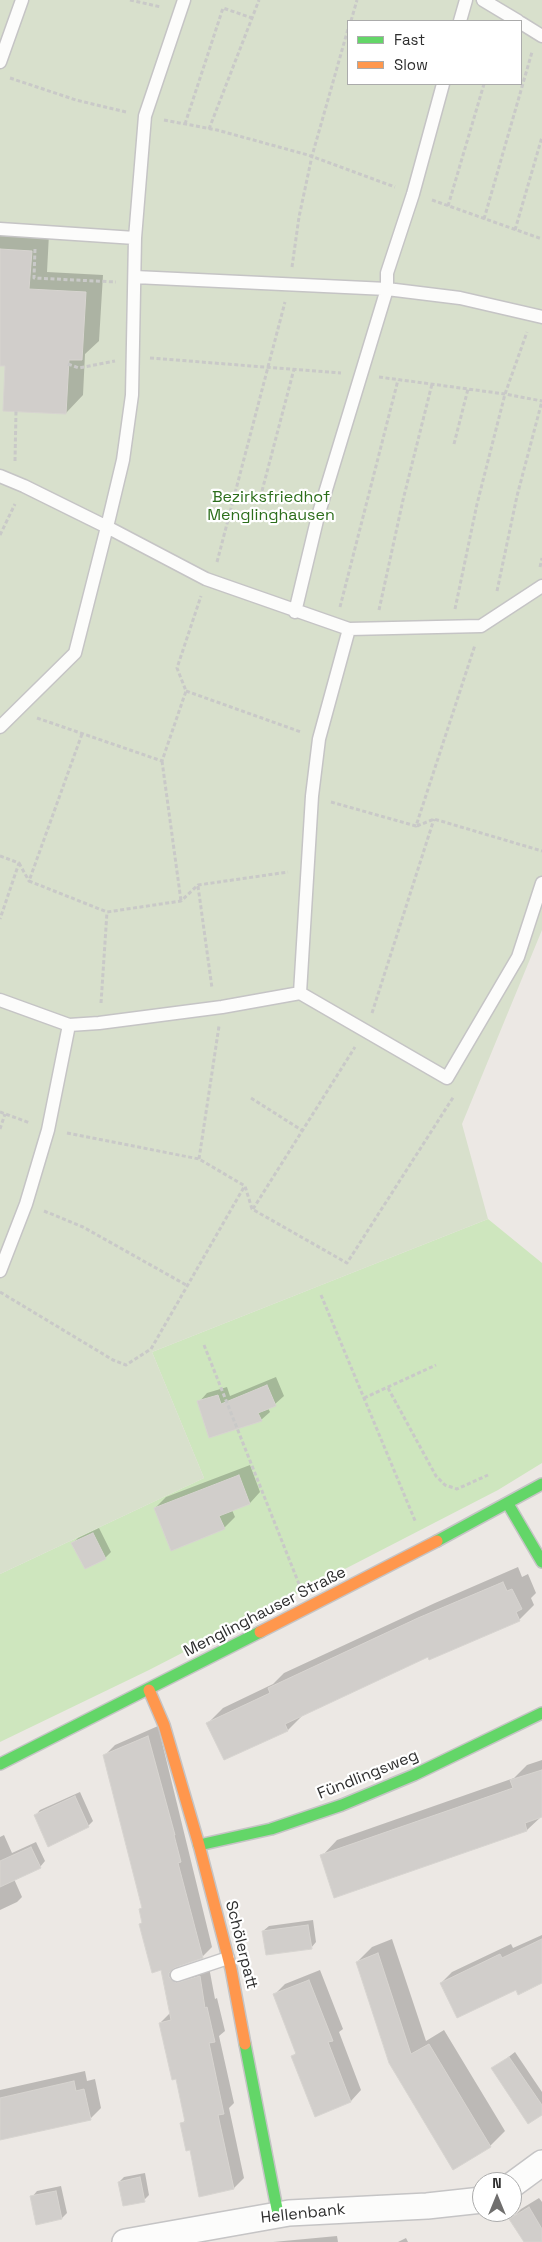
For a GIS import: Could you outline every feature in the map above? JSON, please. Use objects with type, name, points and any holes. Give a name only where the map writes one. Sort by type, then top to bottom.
[{"type":"street","name":"Menglinghauser Straße","points":[[0,1764],[149,1690],[508,1504],[542,1484]]},
{"type":"street","points":[[508,1504],[542,1562]]},
{"type":"street","name":"Schölerpatt","points":[[149,1690],[164,1725],[199,1845],[228,1958],[278,2214]]},
{"type":"street","name":"Fündlingsweg","points":[[199,1845],[271,1829],[342,1805],[414,1775],[542,1713]]},
{"type":"street","points":[[522,2178],[542,2163]]},
{"type":"street","name":"Hellenbank","points":[[125,2242],[278,2214],[427,2206],[472,2201]]},
{"type":"lane","points":[[0,62],[22,0]]},
{"type":"lane","points":[[460,20],[466,0]]},
{"type":"lane","points":[[484,0],[516,20]]},
{"type":"lane","points":[[0,727],[75,653],[107,527],[123,460],[132,395],[135,238],[145,116],[182,6]]},
{"type":"lane","points":[[522,24],[540,35]]},
{"type":"lane","points":[[295,612],[318,516],[386,289],[387,273],[413,194],[443,85]]},
{"type":"lane","points":[[0,229],[135,238]]},
{"type":"lane","points":[[135,280],[290,284],[386,289],[460,298],[538,316]]},
{"type":"lane","points":[[0,476],[107,527],[209,580],[295,612],[350,629],[452,626],[486,622],[542,586]]},
{"type":"lane","points":[[300,993],[306,870],[319,739],[350,629]]},
{"type":"lane","points":[[0,1000],[69,1024],[99,1023],[218,1007],[300,993],[447,1078],[518,957],[542,883]]},
{"type":"lane","points":[[0,1270],[26,1204],[48,1130],[69,1024]]},
{"type":"lane","points":[[178,1975],[228,1958]]},
{"type":"path","points":[[130,0],[182,6]]},
{"type":"path","points":[[209,128],[258,0]]},
{"type":"path","points":[[350,20],[356,0]]},
{"type":"path","points":[[185,124],[223,8],[252,18]]},
{"type":"path","points":[[181,902],[162,761],[186,691],[178,668],[209,580],[268,367],[290,284],[299,217],[312,156],[347,33]]},
{"type":"path","points":[[484,219],[540,35]]},
{"type":"path","points":[[10,78],[76,100],[209,128],[312,156],[542,239]]},
{"type":"path","points":[[448,206],[484,85]]},
{"type":"path","points":[[515,230],[542,138]]},
{"type":"path","points":[[36,231],[32,278],[135,280]]},
{"type":"path","points":[[452,626],[477,504],[505,394],[538,316]]},
{"type":"path","points":[[68,364],[79,368],[134,357],[268,367],[360,375],[505,394],[542,401],[486,622],[416,826]]},
{"type":"path","points":[[262,491],[294,370]]},
{"type":"path","points":[[335,624],[398,380]]},
{"type":"path","points":[[375,629],[403,500],[432,384]]},
{"type":"path","points":[[454,444],[468,389]]},
{"type":"path","points":[[0,535],[19,484],[16,411]]},
{"type":"path","points":[[186,691],[319,739]]},
{"type":"path","points":[[18,711],[162,761]]},
{"type":"path","points":[[29,881],[82,734]]},
{"type":"path","points":[[312,796],[416,826],[434,818],[542,851]]},
{"type":"path","points":[[252,1209],[366,1031],[434,818]]},
{"type":"path","points":[[0,856],[19,863],[29,881],[107,912],[181,902],[198,885],[306,870]]},
{"type":"path","points":[[0,919],[19,863]]},
{"type":"path","points":[[198,885],[218,1007],[199,1158]]},
{"type":"path","points":[[99,1023],[107,912]]},
{"type":"path","points":[[0,1112],[48,1130],[199,1158],[244,1186],[252,1209],[347,1263],[456,1093],[447,1078]]},
{"type":"path","points":[[250,1098],[303,1131]]},
{"type":"path","points":[[0,1129],[5,1114]]},
{"type":"path","points":[[0,1292],[113,1360],[126,1365],[151,1349],[244,1186]]},
{"type":"path","points":[[26,1204],[84,1228],[188,1286]]},
{"type":"path","points":[[321,1295],[426,1546]]},
{"type":"path","points":[[204,1345],[296,1577]]},
{"type":"path","points":[[364,1398],[436,1365]]},
{"type":"path","points":[[388,1388],[436,1476],[445,1485],[456,1489],[488,1475]]},
{"type":"green space","name":"Bezirksfriedhof Menglinghausen","points":[[0,0],[542,0],[542,930],[462,1124],[488,1219],[152,1352],[204,1478],[0,1574]]},
{"type":"green space","points":[[488,1219],[542,1263],[542,1463],[498,1490],[149,1670],[0,1742],[0,1574],[204,1478],[152,1352]]},
{"type":"building","points":[[0,249],[32,251],[29,289],[86,292],[82,360],[69,360],[66,414],[3,411],[5,366],[0,366]]},
{"type":"building","points":[[267,1385],[276,1406],[258,1413],[262,1421],[209,1438],[197,1401],[218,1395],[221,1404]]},
{"type":"building","points":[[239,1475],[250,1504],[219,1516],[225,1529],[171,1551],[154,1508]]},
{"type":"building","points":[[93,1533],[106,1559],[85,1569],[71,1543]]},
{"type":"building","points":[[503,1582],[507,1591],[512,1589],[522,1609],[516,1612],[520,1621],[429,1660],[428,1657],[285,1724],[288,1731],[224,1760],[206,1723],[270,1693],[268,1688],[418,1618]]},
{"type":"building","points":[[148,1736],[175,1835],[181,1862],[178,1863],[203,1958],[174,1968],[169,1973],[169,1977],[176,1983],[200,1976],[205,2008],[207,2007],[215,2042],[209,2043],[224,2114],[218,2115],[234,2189],[199,2197],[190,2150],[186,2151],[180,2123],[185,2122],[176,2079],[172,2080],[159,2023],[171,2020],[161,1970],[152,1973],[139,1924],[142,1923],[139,1909],[142,1908],[103,1755]]},
{"type":"building","points":[[542,1770],[542,1817],[525,1823],[527,1831],[334,1898],[320,1855],[513,1788],[510,1780]]},
{"type":"building","points":[[75,1796],[89,1827],[48,1847],[34,1815]]},
{"type":"building","points":[[31,1847],[41,1868],[0,1887],[0,1861]]},
{"type":"building","points":[[308,1925],[312,1949],[266,1955],[262,1931]]},
{"type":"building","points":[[542,1939],[542,1983],[518,1995],[516,1990],[457,2018],[440,1983],[500,1954],[502,1958]]},
{"type":"building","points":[[378,1953],[411,2054],[429,2044],[491,2147],[453,2170],[389,2063],[356,1962]]},
{"type":"building","points":[[309,1980],[333,2041],[328,2042],[351,2102],[315,2117],[291,2056],[296,2054],[273,1994]]},
{"type":"building","points":[[509,2057],[542,2105],[542,2115],[528,2124],[491,2068]]},
{"type":"building","points":[[74,2081],[76,2091],[84,2089],[91,2120],[0,2140],[0,2098]]},
{"type":"building","points":[[140,2177],[145,2202],[123,2206],[118,2182]]},
{"type":"building","points":[[56,2191],[62,2219],[36,2225],[30,2196]]},
{"type":"building","points":[[529,2207],[542,2229],[542,2242],[524,2242],[511,2222],[522,2222],[522,2211]]},
{"type":"traffic: fast","points":[[437,1541],[542,1484]]},
{"type":"traffic: fast","points":[[508,1504],[542,1562]]},
{"type":"traffic: fast","points":[[0,1764],[260,1632]]},
{"type":"traffic: fast","points":[[199,1845],[271,1829],[342,1805],[414,1775],[542,1713]]},
{"type":"traffic: fast","points":[[245,2044],[278,2214]]},
{"type":"traffic: slow","points":[[260,1632],[437,1541]]},
{"type":"traffic: slow","points":[[149,1690],[164,1725],[199,1845],[231,1969],[245,2044]]}]
